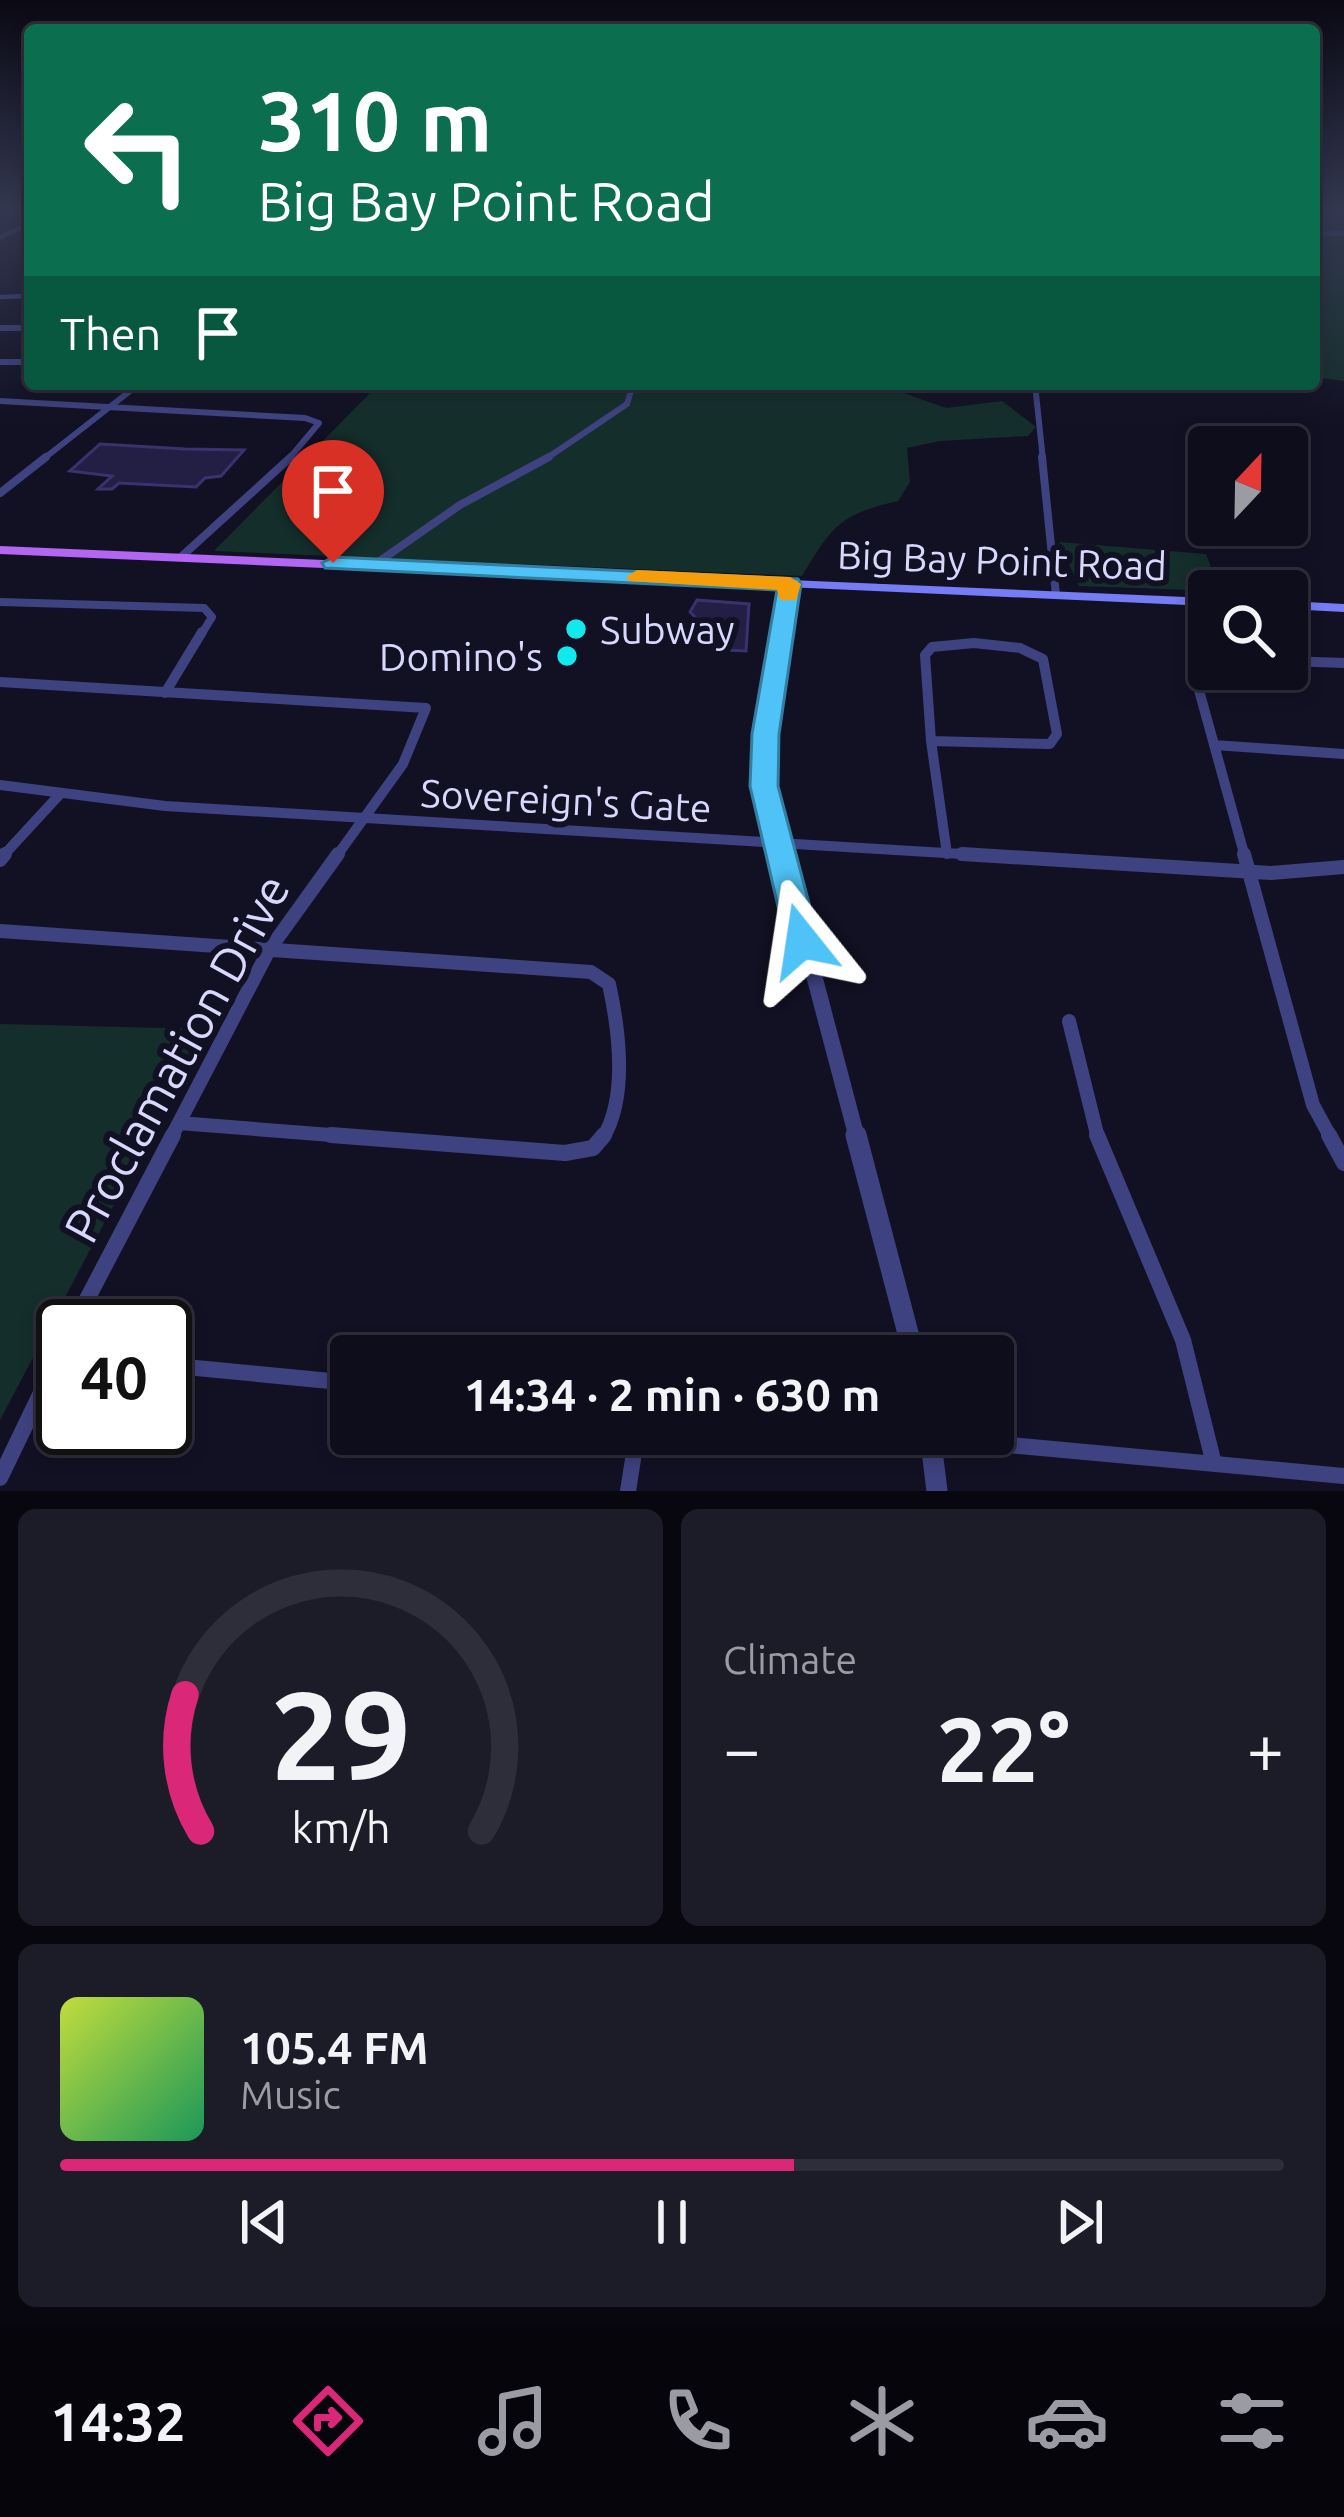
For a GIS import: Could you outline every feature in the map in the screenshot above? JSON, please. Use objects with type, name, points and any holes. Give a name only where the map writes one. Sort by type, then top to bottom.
[{"type":"main road","name":"Big Bay Point Road","points":[[0,550],[1188,601]]},
{"type":"main road","points":[[1308,606],[1344,608]]},
{"type":"street","points":[[0,494],[131,390]]},
{"type":"street","points":[[374,565],[460,505],[529,470],[614,415],[627,404],[631,390]]},
{"type":"street","points":[[1036,390],[1056,595]]},
{"type":"street","points":[[0,401],[305,418],[320,426],[260,486],[208,525],[181,557]]},
{"type":"street","points":[[790,584],[764,752],[764,786],[908,1335]]},
{"type":"street","points":[[0,602],[204,608],[212,617],[165,693],[0,682]]},
{"type":"street","points":[[931,741],[1050,744],[1057,734],[1043,659],[1018,648],[932,647],[925,659],[931,741],[947,854]]},
{"type":"street","points":[[1308,662],[1344,663]]},
{"type":"street","points":[[1200,690],[1313,1105],[1344,1163]]},
{"type":"street","name":"Proclamation Drive","points":[[87,1299],[269,950],[403,764],[426,708],[165,693]]},
{"type":"street","points":[[1214,745],[1344,754]]},
{"type":"street","name":"Sovereign's Gate","points":[[0,785],[165,806],[947,854],[1249,871],[1344,867]]},
{"type":"street","points":[[0,860],[61,793]]},
{"type":"street","points":[[0,932],[603,976],[612,994],[618,1061],[608,1128],[600,1142],[586,1151],[565,1154],[179,1123]]},
{"type":"street","points":[[1069,1021],[1095,1132],[1183,1340],[1214,1464]]},
{"type":"street","points":[[192,1368],[330,1381]]},
{"type":"street","points":[[0,1478],[36,1405]]},
{"type":"street","points":[[1014,1444],[1344,1476]]},
{"type":"street","points":[[628,1491],[634,1455]]},
{"type":"street","points":[[932,1455],[937,1491]]},
{"type":"green space","points":[[1320,280],[1344,280],[1344,381],[1320,378]]},
{"type":"green space","points":[[373,390],[895,390],[946,408],[1002,401],[1036,427],[1028,436],[940,441],[907,448],[910,482],[898,501],[850,517],[830,534],[802,576],[214,551]]},
{"type":"green space","points":[[1059,542],[1206,554],[1212,570],[1188,570],[1188,590],[1079,586]]},
{"type":"green space","points":[[0,1024],[207,1029],[64,1299],[36,1299],[36,1352],[0,1420]]},
{"type":"building","points":[[100,444],[244,450],[221,476],[205,478],[196,487],[119,483],[112,489],[98,489],[112,476],[70,471]]},
{"type":"building","points":[[697,600],[749,604],[746,651],[727,650],[720,639],[693,638],[695,617],[690,612]]},
{"type":"slow traffic","points":[[637,577],[790,584],[788,595]]},
{"type":"place","name":"Subway","points":[[576,629]]},
{"type":"place","name":"Domino's","points":[[567,656]]},
{"type":"route","points":[[333,563],[790,584],[765,734],[764,786],[802,941]]}]
